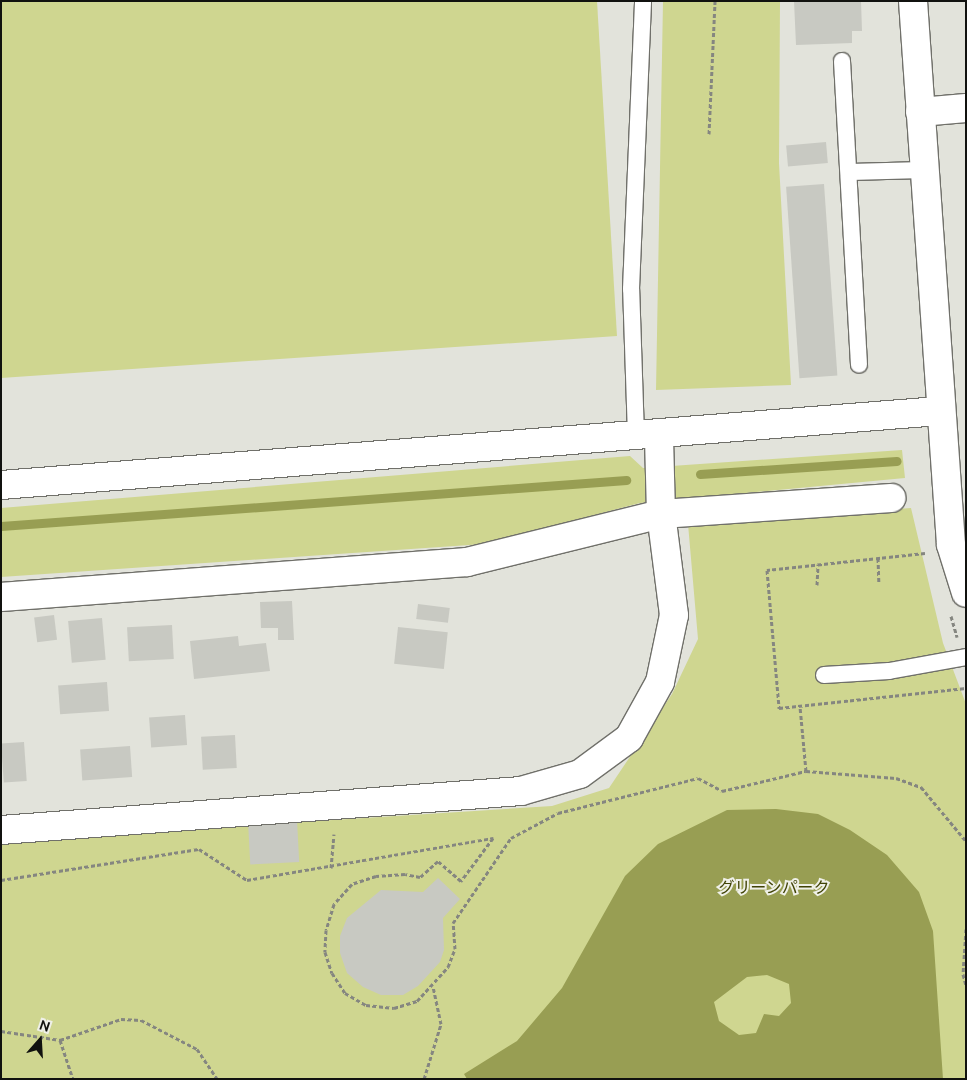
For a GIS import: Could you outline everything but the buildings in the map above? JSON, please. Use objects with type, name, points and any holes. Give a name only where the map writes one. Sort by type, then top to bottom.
[{"type":"street","points":[[913,1],[940,411],[956,477],[951,545],[966,593]]},
{"type":"street","points":[[920,112],[966,108]]},
{"type":"street","points":[[1,485],[647,436],[940,411]]},
{"type":"street","points":[[1,830],[337,807],[521,791],[580,774],[629,738],[660,682],[674,615],[661,514],[647,436]]},
{"type":"street","points":[[1,597],[467,562],[661,514],[891,498]]},
{"type":"lane","points":[[642,1],[631,289],[647,436]]},
{"type":"lane","points":[[842,61],[859,365]]},
{"type":"lane","points":[[848,172],[924,170]]},
{"type":"lane","points":[[824,675],[889,671],[966,657]]},
{"type":"path","points":[[709,134],[715,1]]},
{"type":"path","points":[[933,552],[767,570],[779,708],[966,688]]},
{"type":"path","points":[[878,558],[879,582]]},
{"type":"path","points":[[817,585],[818,564]]},
{"type":"path","points":[[800,706],[806,771]]},
{"type":"path","points":[[1,880],[199,849],[247,880],[330,868],[493,838],[461,881],[438,861],[420,878],[405,874],[376,876],[352,884],[334,904],[326,930],[325,952],[332,974],[345,993],[366,1004],[394,1008],[417,1001],[433,987],[448,966],[454,949],[452,923],[511,838],[535,823],[558,812],[698,778],[722,791],[806,771],[896,778],[921,787],[966,842]]},
{"type":"path","points":[[330,868],[337,807]]},
{"type":"path","points":[[966,929],[963,974],[966,985]]},
{"type":"path","points":[[424,1079],[441,1024],[433,987]]},
{"type":"path","points":[[1,1031],[60,1040],[121,1019],[141,1020],[197,1049],[216,1079]]},
{"type":"path","points":[[60,1040],[73,1079]]},
{"type":"green space","points":[[1,1],[597,1],[617,336],[1,378]]},
{"type":"green space","points":[[663,1],[780,1],[779,163],[791,385],[656,390]]},
{"type":"green space","points":[[902,450],[905,478],[640,503],[484,544],[1,577],[1,508],[630,456],[643,468]]},
{"type":"green space","name":"グリーンパーク","points":[[911,508],[943,643],[966,704],[966,1079],[1,1079],[1,841],[552,806],[609,788],[672,694],[698,639],[688,524]]},
{"type":"shaded area","points":[[776,809],[818,814],[850,830],[887,855],[919,892],[933,931],[943,1079],[467,1079],[464,1074],[517,1041],[562,988],[625,876],[658,844],[727,810]],"holes":[[[767,975],[789,984],[791,1003],[779,1016],[764,1014],[756,1033],[739,1035],[719,1021],[714,1002],[747,977]]]},
{"type":"waterway","points":[[700,474],[897,461]]},
{"type":"waterway","points":[[1,526],[626,480]]}]
